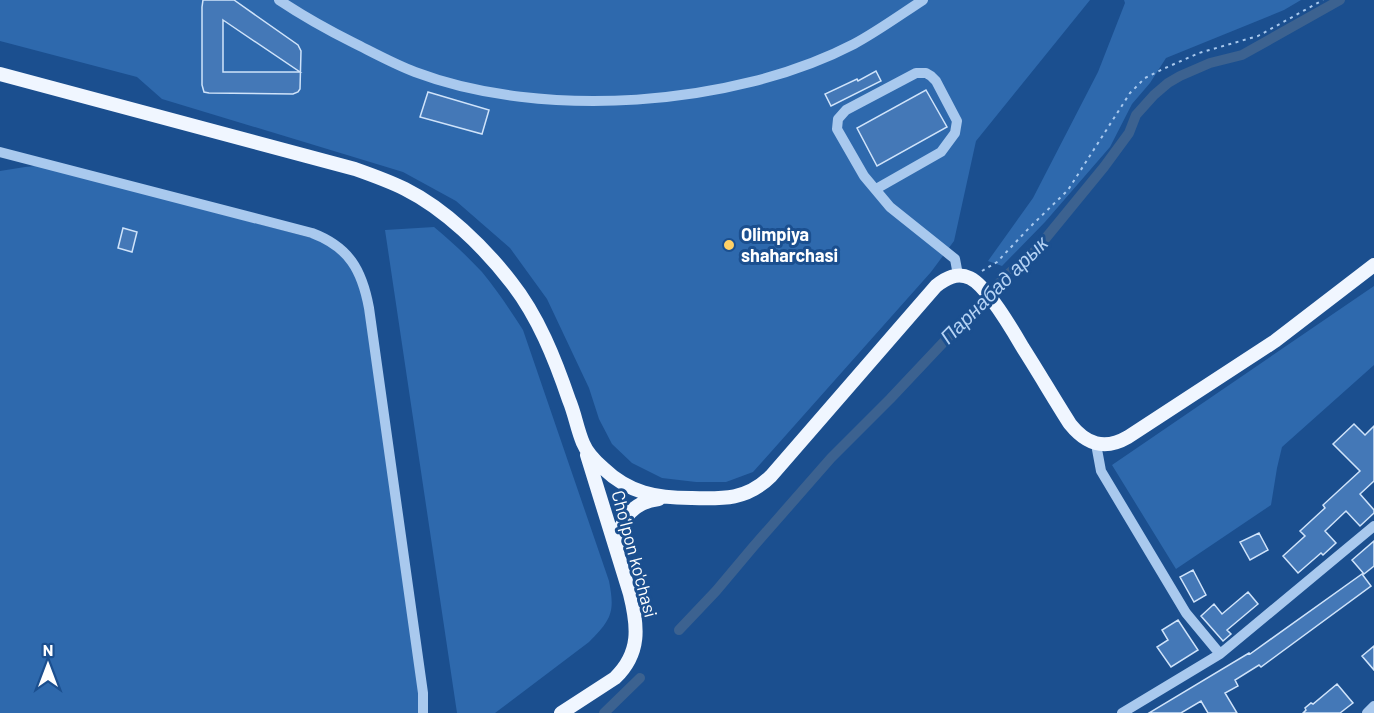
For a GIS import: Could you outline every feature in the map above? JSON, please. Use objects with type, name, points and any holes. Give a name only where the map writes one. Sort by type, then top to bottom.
[{"type":"main road","name":"Cho'lpon ko'chasi","points":[[0,75],[355,169],[381,178],[415,196],[455,224],[512,282],[551,351],[570,402],[635,614],[636,635],[632,654],[625,667],[615,678],[561,713]]},
{"type":"main road","points":[[617,554],[618,538],[625,519],[632,510],[644,502],[667,498],[729,498],[761,485],[936,286],[949,277],[958,275],[977,283],[998,308],[1070,424],[1081,436],[1096,444],[1113,443],[1128,437],[1275,341],[1374,265]]},
{"type":"main road","points":[[583,443],[598,464],[618,481],[641,492],[667,498]]},
{"type":"street","points":[[279,0],[326,28],[386,59],[416,72],[466,87],[512,96],[616,101],[672,96],[721,88],[779,74],[854,44],[923,0]]},
{"type":"street","points":[[876,189],[941,152],[955,133],[957,121],[936,81],[929,74],[916,74],[846,110],[838,119],[837,129],[864,176],[890,207],[955,259],[958,275]]},
{"type":"street","points":[[0,152],[312,233],[331,241],[347,254],[363,281],[369,308],[421,681],[423,713]]},
{"type":"street","points":[[1096,444],[1101,471],[1186,613],[1220,654]]},
{"type":"street","points":[[1122,713],[1220,654],[1374,526]]},
{"type":"street","points":[[1367,713],[1374,706]]},
{"type":"path","points":[[977,283],[1068,190],[1130,93],[1145,78],[1199,53],[1258,36],[1323,0]]},
{"type":"shaded area","name":"Olimpiya shaharchasi","points":[[0,0],[1090,0],[976,141],[954,241],[931,272],[753,472],[726,482],[696,482],[662,478],[632,463],[612,444],[599,419],[589,388],[547,299],[510,248],[456,201],[403,172],[162,99],[137,77],[0,41]]},
{"type":"shaded area","points":[[1124,0],[1301,0],[1284,10],[1166,58],[1150,83],[1132,104],[1110,147],[1045,222],[1002,266],[988,261],[1033,198],[1098,72],[1125,3]]},
{"type":"shaded area","points":[[36,166],[323,241],[348,262],[362,290],[418,683],[419,713],[0,713],[0,171]]},
{"type":"shaded area","points":[[434,227],[482,272],[523,330],[611,592],[610,614],[597,634],[495,713],[457,713],[385,230]]},
{"type":"shaded area","points":[[1374,286],[1374,365],[1282,447],[1271,505],[1176,569],[1112,465]]},
{"type":"building","points":[[203,0],[234,0],[298,45],[301,51],[300,89],[298,92],[293,94],[204,92],[202,85]],"holes":[[[223,20],[300,72],[223,72]]]},
{"type":"building","points":[[876,71],[881,81],[831,106],[825,94]]},
{"type":"building","points":[[926,90],[947,127],[877,166],[857,128]]},
{"type":"building","points":[[428,92],[489,110],[482,134],[420,117]]},
{"type":"building","points":[[123,228],[137,232],[132,252],[118,248]]},
{"type":"building","points":[[1354,424],[1365,435],[1374,426],[1374,481],[1360,494],[1374,513],[1360,526],[1346,511],[1325,531],[1336,543],[1298,573],[1283,556],[1305,536],[1300,531],[1325,508],[1323,505],[1360,471],[1333,444]]},
{"type":"building","points":[[1259,533],[1268,550],[1250,560],[1240,542]]},
{"type":"building","points":[[1374,541],[1374,566],[1364,574],[1352,560]]},
{"type":"building","points":[[1193,570],[1206,595],[1194,602],[1180,577]]},
{"type":"building","points":[[1362,574],[1371,586],[1261,667],[1259,665],[1235,680],[1238,686],[1225,693],[1237,713],[1208,713],[1201,701],[1181,713],[1149,713],[1250,654]]},
{"type":"building","points":[[1248,592],[1258,604],[1227,630],[1231,634],[1223,641],[1201,616],[1214,604],[1222,614]]},
{"type":"building","points":[[1178,620],[1198,650],[1171,667],[1157,647],[1168,640],[1162,630]]},
{"type":"building","points":[[1374,646],[1374,670],[1362,656]]},
{"type":"building","points":[[1337,684],[1353,703],[1340,713],[1303,713],[1305,708]]},
{"type":"waterway","name":"Парнабад арык","points":[[679,630],[716,591],[831,458],[1006,276],[1036,250],[1104,167],[1129,133],[1136,115],[1154,95],[1180,76],[1210,63],[1242,55],[1340,0]]},
{"type":"waterway","name":"Парнабад арык","points":[[604,713],[640,678]]},
{"type":"place","name":"Olimpiya shaharchasi","points":[[729,245]]}]
